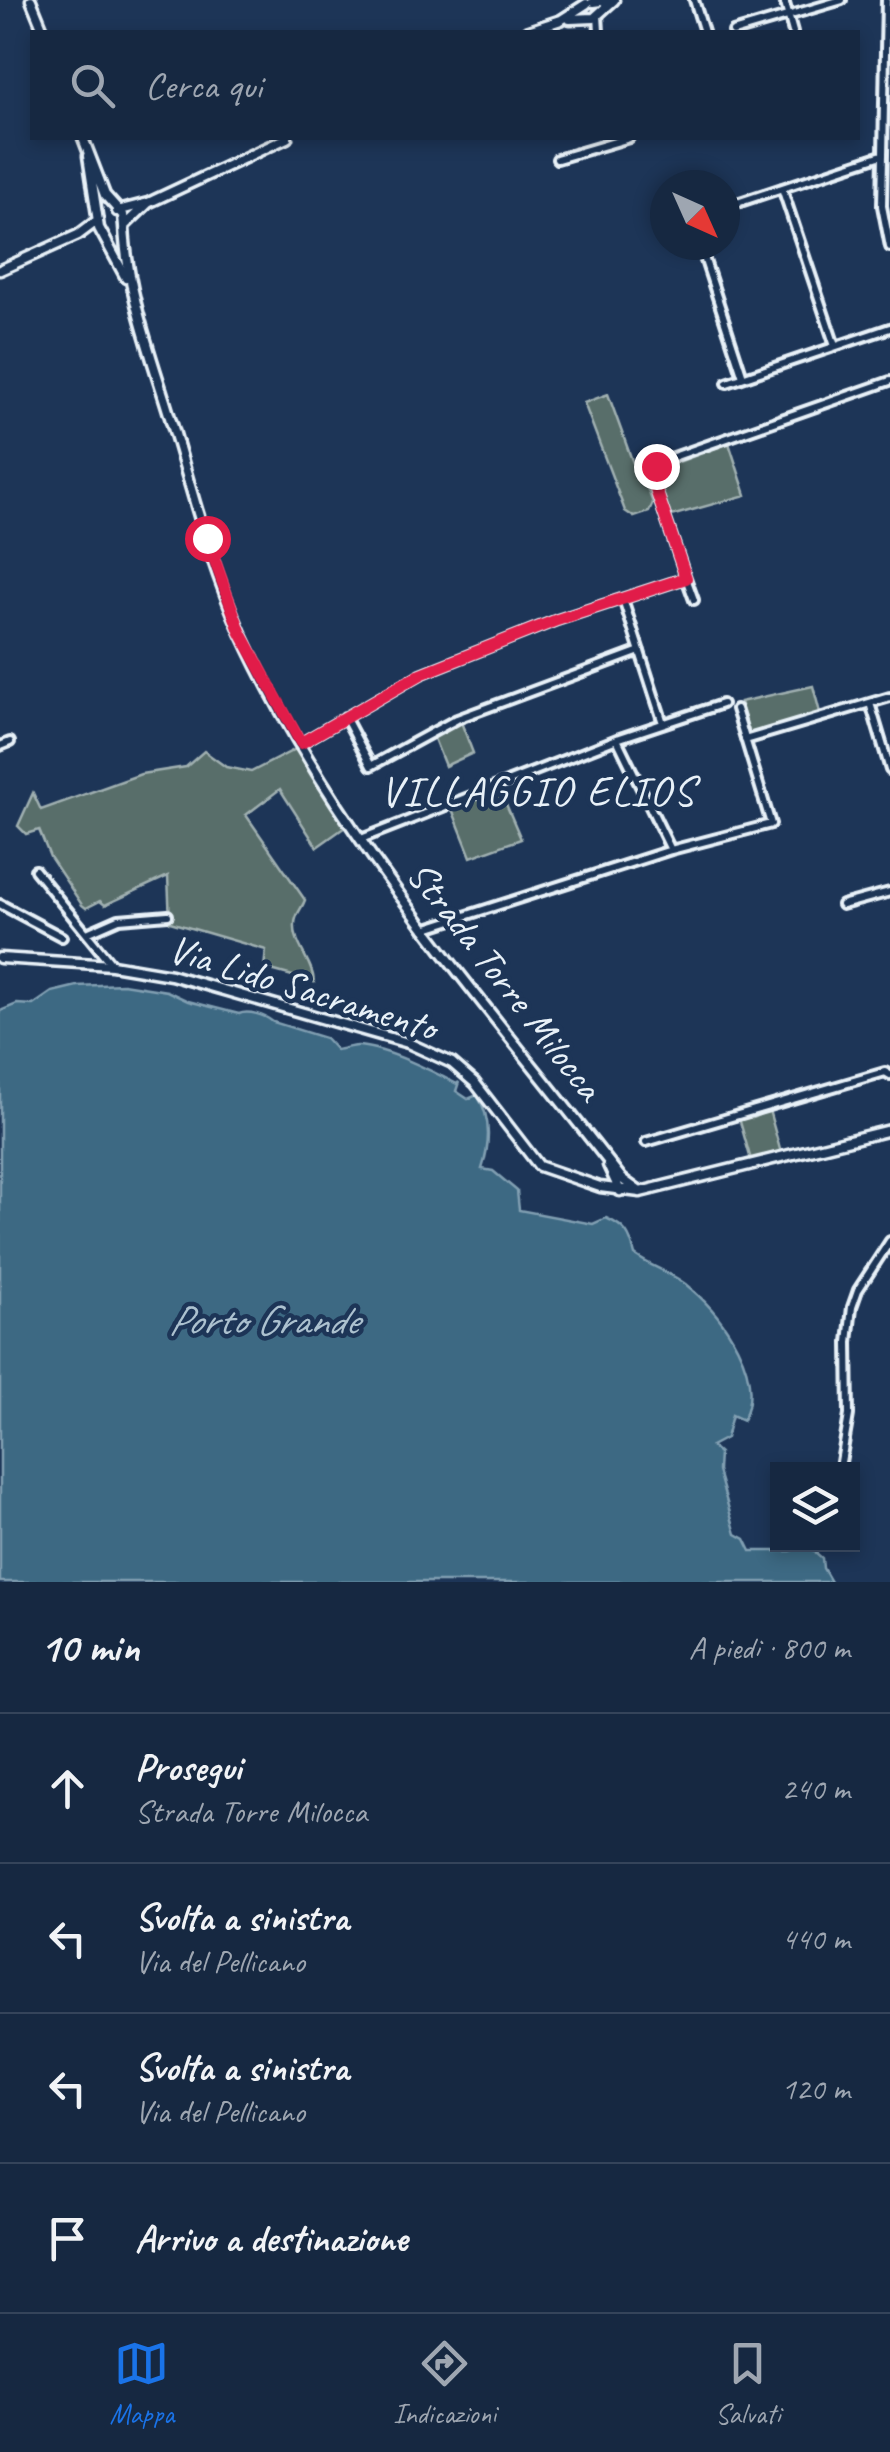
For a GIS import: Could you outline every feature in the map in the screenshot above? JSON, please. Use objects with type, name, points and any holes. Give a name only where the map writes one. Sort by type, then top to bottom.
[{"type":"street","points":[[31,0],[43,30]]},
{"type":"street","points":[[531,30],[560,20],[590,3],[611,0]]},
{"type":"street","points":[[560,20],[593,16],[611,0]]},
{"type":"street","points":[[694,0],[703,30]]},
{"type":"street","points":[[784,0],[792,30]]},
{"type":"street","points":[[739,30],[842,0]]},
{"type":"street","points":[[886,0],[882,206],[890,248]]},
{"type":"street","points":[[590,3],[599,8],[593,16]]},
{"type":"street","points":[[590,3],[583,11],[593,16],[597,30]]},
{"type":"street","points":[[84,140],[98,220],[133,290]]},
{"type":"street","points":[[0,270],[78,236],[105,211],[148,203],[283,140]]},
{"type":"street","points":[[557,159],[622,140]]},
{"type":"street","points":[[740,202],[882,155]]},
{"type":"street","points":[[88,156],[105,195],[124,219],[124,253],[133,290]]},
{"type":"street","points":[[782,188],[835,346]]},
{"type":"street","points":[[78,236],[116,236],[148,203]]},
{"type":"street","points":[[705,260],[743,377]]},
{"type":"street","name":"Strada Torre Milocca","points":[[133,290],[220,578],[240,631],[301,743],[424,929],[622,1178],[640,1192]]},
{"type":"street","points":[[727,383],[890,328]]},
{"type":"street","points":[[694,600],[652,478],[660,462],[890,381]]},
{"type":"street","points":[[301,743],[421,674],[557,620],[686,578]]},
{"type":"street","points":[[623,598],[663,723]]},
{"type":"street","points":[[345,717],[370,766],[457,719],[640,651]]},
{"type":"street","points":[[745,740],[890,697]]},
{"type":"street","points":[[870,703],[890,770]]},
{"type":"street","points":[[361,839],[617,740],[722,704]]},
{"type":"street","points":[[424,929],[671,850],[771,824],[736,710]]},
{"type":"street","points":[[617,740],[671,850]]},
{"type":"street","points":[[0,746],[10,742]]},
{"type":"street","points":[[35,870],[112,965]]},
{"type":"street","points":[[842,906],[890,892]]},
{"type":"street","points":[[0,904],[62,937]]},
{"type":"street","points":[[87,933],[119,918],[168,916]]},
{"type":"street","name":"Via Lido Sacramento","points":[[0,958],[112,965],[171,975],[432,1052],[474,1083],[534,1162],[546,1170],[620,1191],[640,1192],[890,1130]]},
{"type":"street","points":[[646,1142],[886,1072],[890,1075]]},
{"type":"street","points":[[604,1156],[620,1191]]},
{"type":"street","points":[[600,1187],[609,1169]]},
{"type":"street","points":[[620,1191],[622,1178]]},
{"type":"street","points":[[841,1462],[849,1415],[848,1342],[852,1307],[858,1290],[890,1241]]},
{"type":"green space","points":[[608,394],[633,463],[637,462],[653,503],[649,512],[634,517],[625,511],[584,403]]},
{"type":"green space","points":[[729,443],[746,495],[671,516],[658,480],[662,468]]},
{"type":"green space","points":[[813,686],[820,713],[750,734],[740,702]]},
{"type":"green space","points":[[461,722],[473,753],[445,766],[433,736]]},
{"type":"green space","points":[[300,747],[348,825],[317,847],[280,789],[246,815],[305,900],[296,917],[295,932],[314,982],[264,968],[266,950],[170,922],[168,876],[105,905],[100,901],[86,908],[50,857],[39,830],[26,834],[18,826],[33,793],[41,810],[141,774],[186,767],[204,751],[226,767],[251,772]]},
{"type":"green space","points":[[500,790],[521,839],[471,857],[452,809]]},
{"type":"green space","points":[[769,1110],[781,1153],[751,1160],[739,1118],[752,1118]]},
{"type":"water","name":"Porto Grande","points":[[123,984],[167,991],[188,1001],[239,1014],[261,1015],[325,1038],[336,1050],[357,1046],[383,1051],[459,1082],[456,1091],[468,1099],[477,1095],[488,1131],[482,1169],[493,1171],[517,1191],[519,1210],[593,1224],[606,1218],[613,1221],[626,1232],[635,1255],[684,1283],[727,1330],[745,1366],[749,1403],[743,1420],[732,1415],[726,1438],[711,1446],[719,1453],[718,1471],[736,1534],[745,1539],[751,1551],[815,1552],[822,1558],[831,1582],[0,1582],[0,1011],[17,1004],[33,1005],[52,992],[77,986]]},
{"type":"district","name":"VILLAGGIO ELIOS","points":[[538,790]]},
{"type":"route","points":[[207,538],[240,631],[301,743],[421,674],[557,620],[686,578],[652,478],[656,466]]}]
